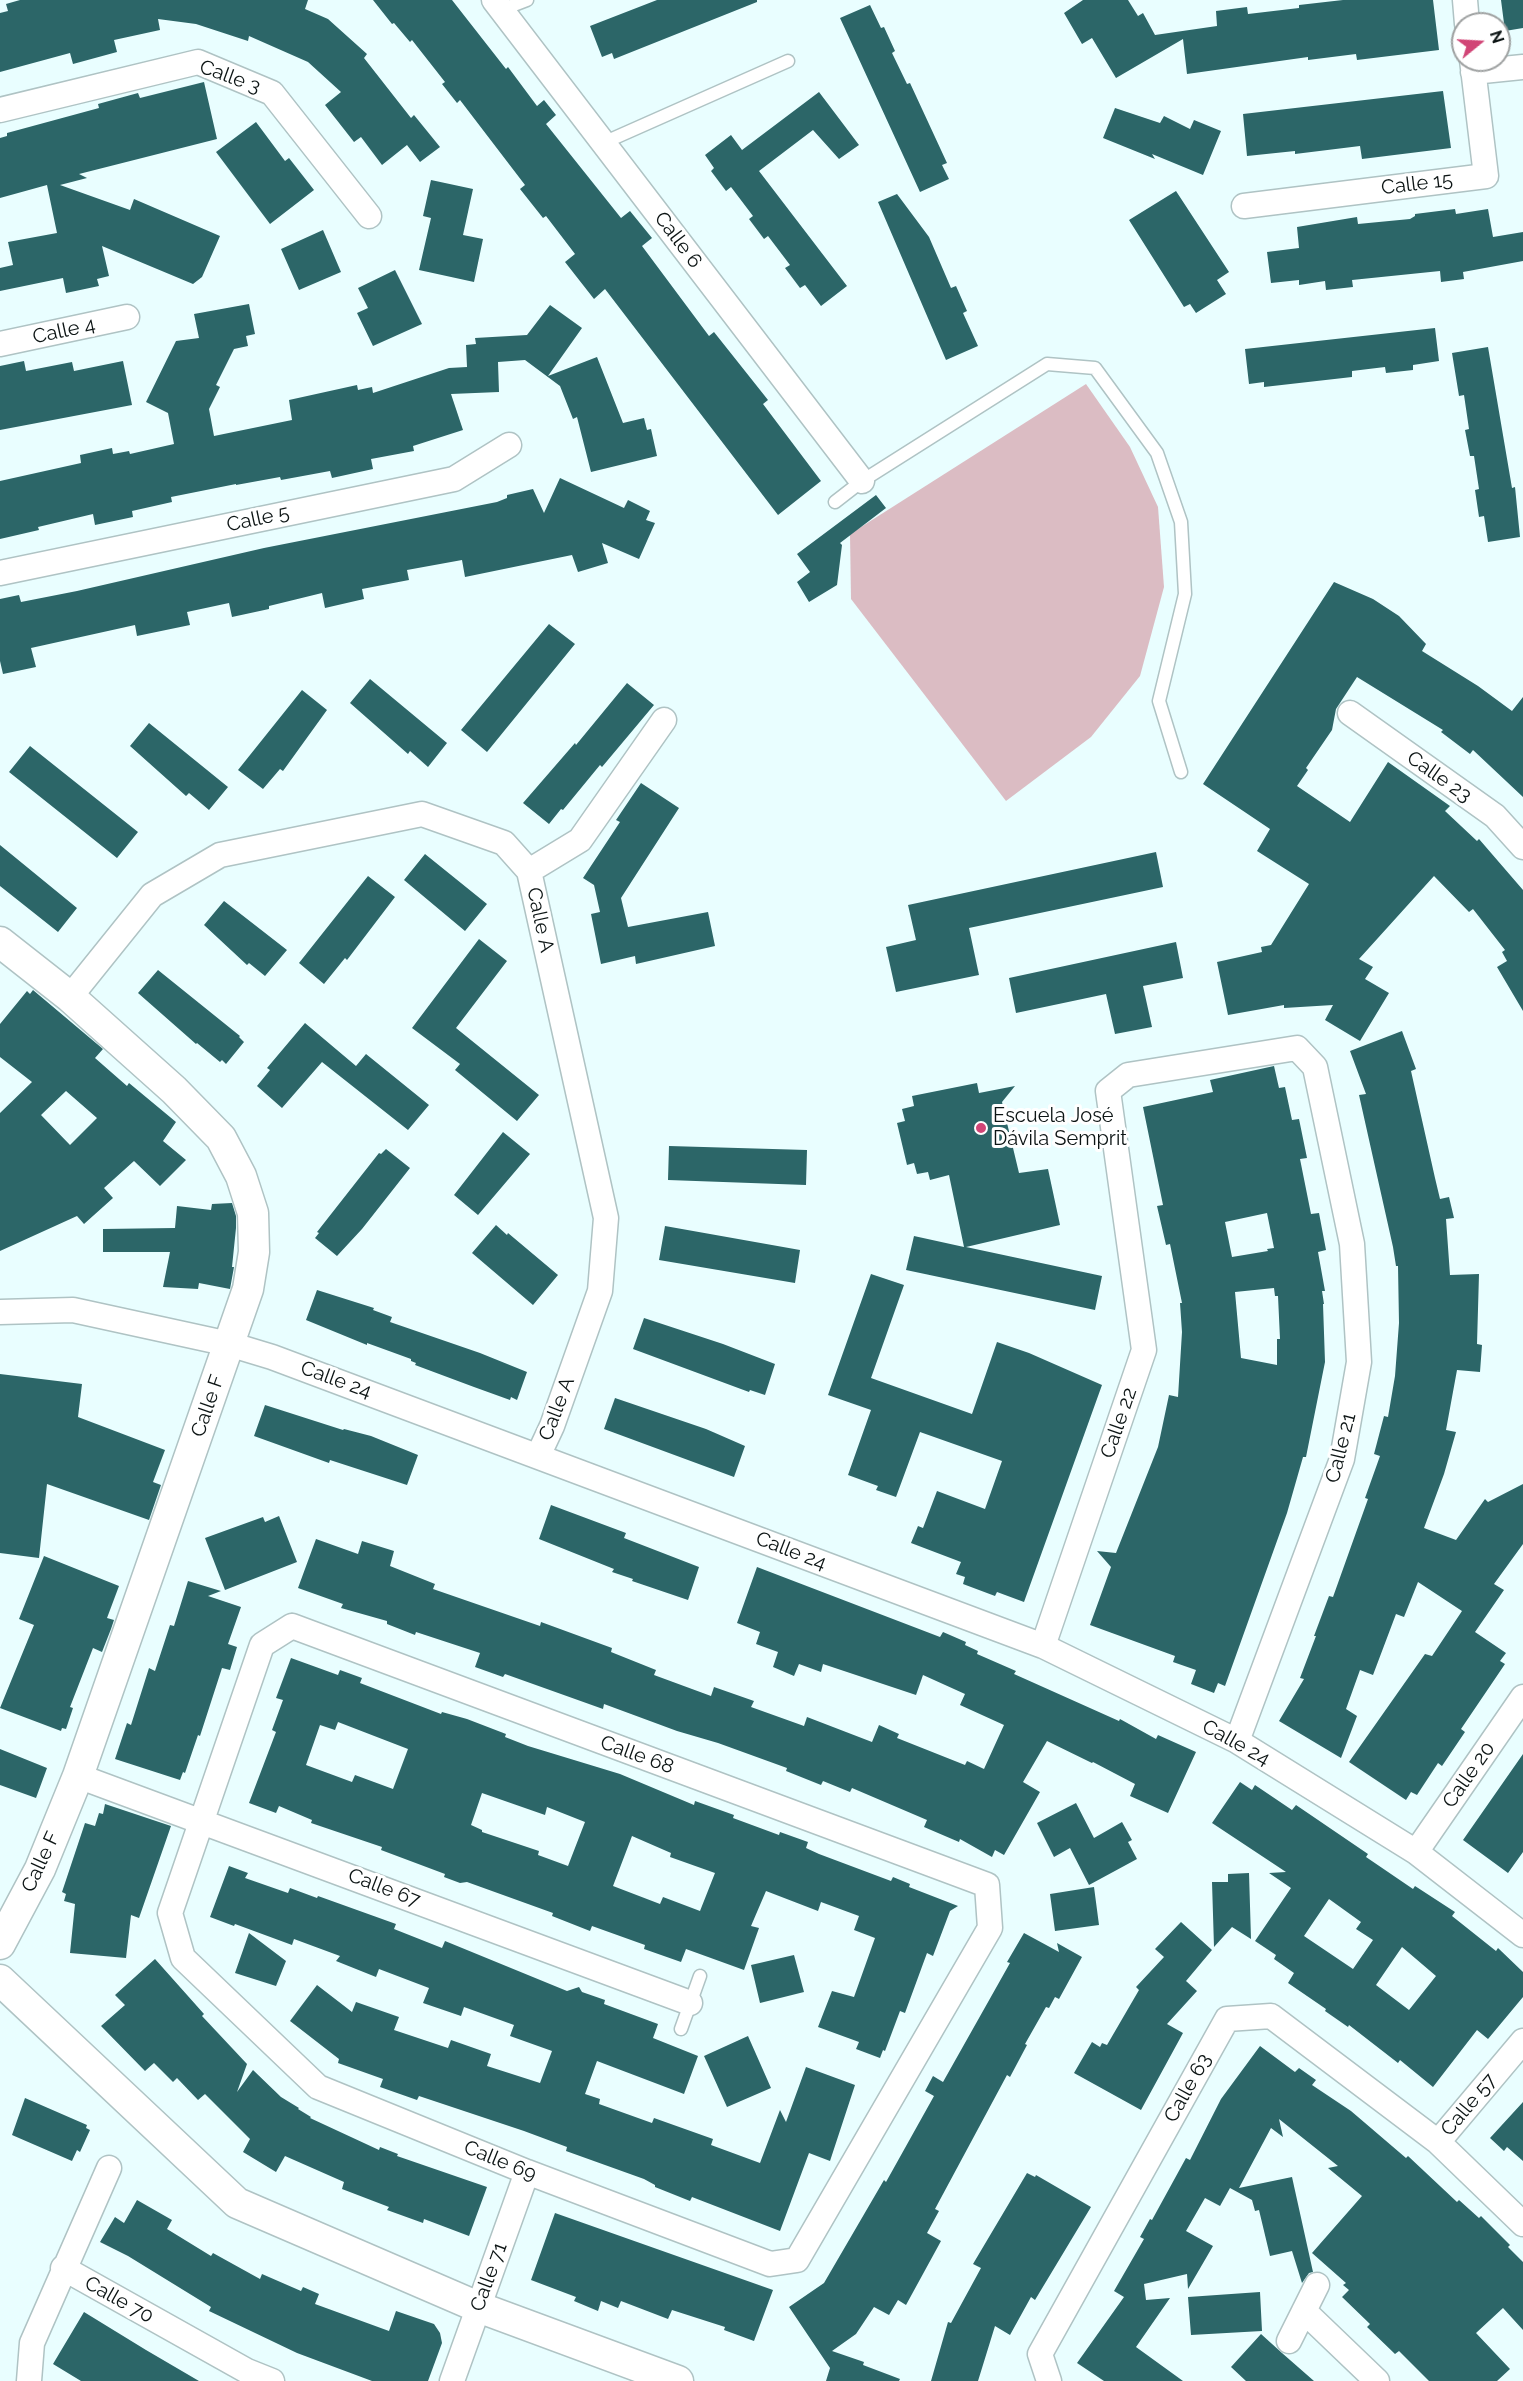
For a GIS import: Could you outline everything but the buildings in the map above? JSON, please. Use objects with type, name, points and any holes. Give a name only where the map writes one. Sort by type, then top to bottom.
[{"type":"street","name":"Calle 6","points":[[497,5],[862,481]]},
{"type":"street","name":"Calle 3","points":[[0,110],[198,62],[272,93],[369,216]]},
{"type":"street","name":"Calle 15","points":[[1244,206],[1486,176],[1473,72]]},
{"type":"street","name":"Calle 4","points":[[0,344],[128,317]]},
{"type":"street","name":"Calle 5","points":[[0,573],[454,479],[508,445]]},
{"type":"street","name":"Calle 23","points":[[1350,713],[1495,816],[1523,847]]},
{"type":"street","points":[[529,871],[580,840],[664,720]]},
{"type":"street","name":"Calle A","points":[[70,997],[152,895],[220,855],[422,814],[504,843],[529,871],[606,1218],[600,1291],[552,1426],[538,1456]]},
{"type":"street","name":"Calle F","points":[[0,942],[70,997],[174,1090],[221,1138],[241,1176],[253,1213],[254,1252],[249,1289],[78,1776],[40,1869],[0,1944]]},
{"type":"street","name":"Calle 21","points":[[1122,1194],[1108,1091],[1128,1075],[1297,1048],[1315,1067],[1352,1244],[1359,1362],[1342,1459],[1237,1741]]},
{"type":"street","name":"Calle 22","points":[[1043,1646],[1144,1350],[1122,1194]]},
{"type":"street","name":"Calle 24","points":[[0,1312],[73,1310],[229,1344],[272,1357],[1043,1646],[1237,1741],[1416,1852],[1523,1935]]},
{"type":"street","name":"Calle 68","points":[[202,1820],[262,1645],[292,1626],[987,1885],[990,1928],[904,2076]]},
{"type":"street","name":"Calle 20","points":[[1416,1852],[1523,1697]]},
{"type":"street","name":"Calle 67","points":[[78,1776],[690,2002]]},
{"type":"street","name":"Calle 69","points":[[202,1820],[170,1914],[183,1958],[318,2087],[527,2172],[770,2264],[797,2260],[904,2076]]},
{"type":"street","points":[[0,1980],[237,2203],[478,2307],[678,2381]]},
{"type":"street","name":"Calle 63","points":[[1049,2381],[1040,2354],[1227,2019],[1271,2016],[1437,2142]]},
{"type":"street","name":"Calle 57","points":[[1437,2142],[1523,2041]]},
{"type":"street","points":[[1437,2142],[1523,2224]]},
{"type":"street","name":"Calle 70","points":[[109,2168],[63,2268],[247,2372],[272,2381]]},
{"type":"street","name":"Calle 71","points":[[452,2381],[527,2172]]},
{"type":"street","points":[[29,2381],[32,2343],[63,2268]]},
{"type":"street","points":[[1289,2341],[1317,2285]]},
{"type":"street","points":[[1304,2311],[1377,2381]]},
{"type":"lane","points":[[497,5],[527,0]]},
{"type":"lane","points":[[603,143],[788,61]]},
{"type":"lane","points":[[835,502],[862,481],[1047,364],[1095,368],[1157,453],[1181,522],[1185,594],[1159,701],[1181,772]]},
{"type":"lane","points":[[681,2029],[700,1976]]},
{"type":"shaded area","points":[[1086,384],[1130,447],[1158,507],[1164,587],[1140,676],[1091,737],[1006,801],[851,599],[850,534]]},
{"type":"place","name":"Escuela José Dávila Semprit","points":[[981,1128]]}]
